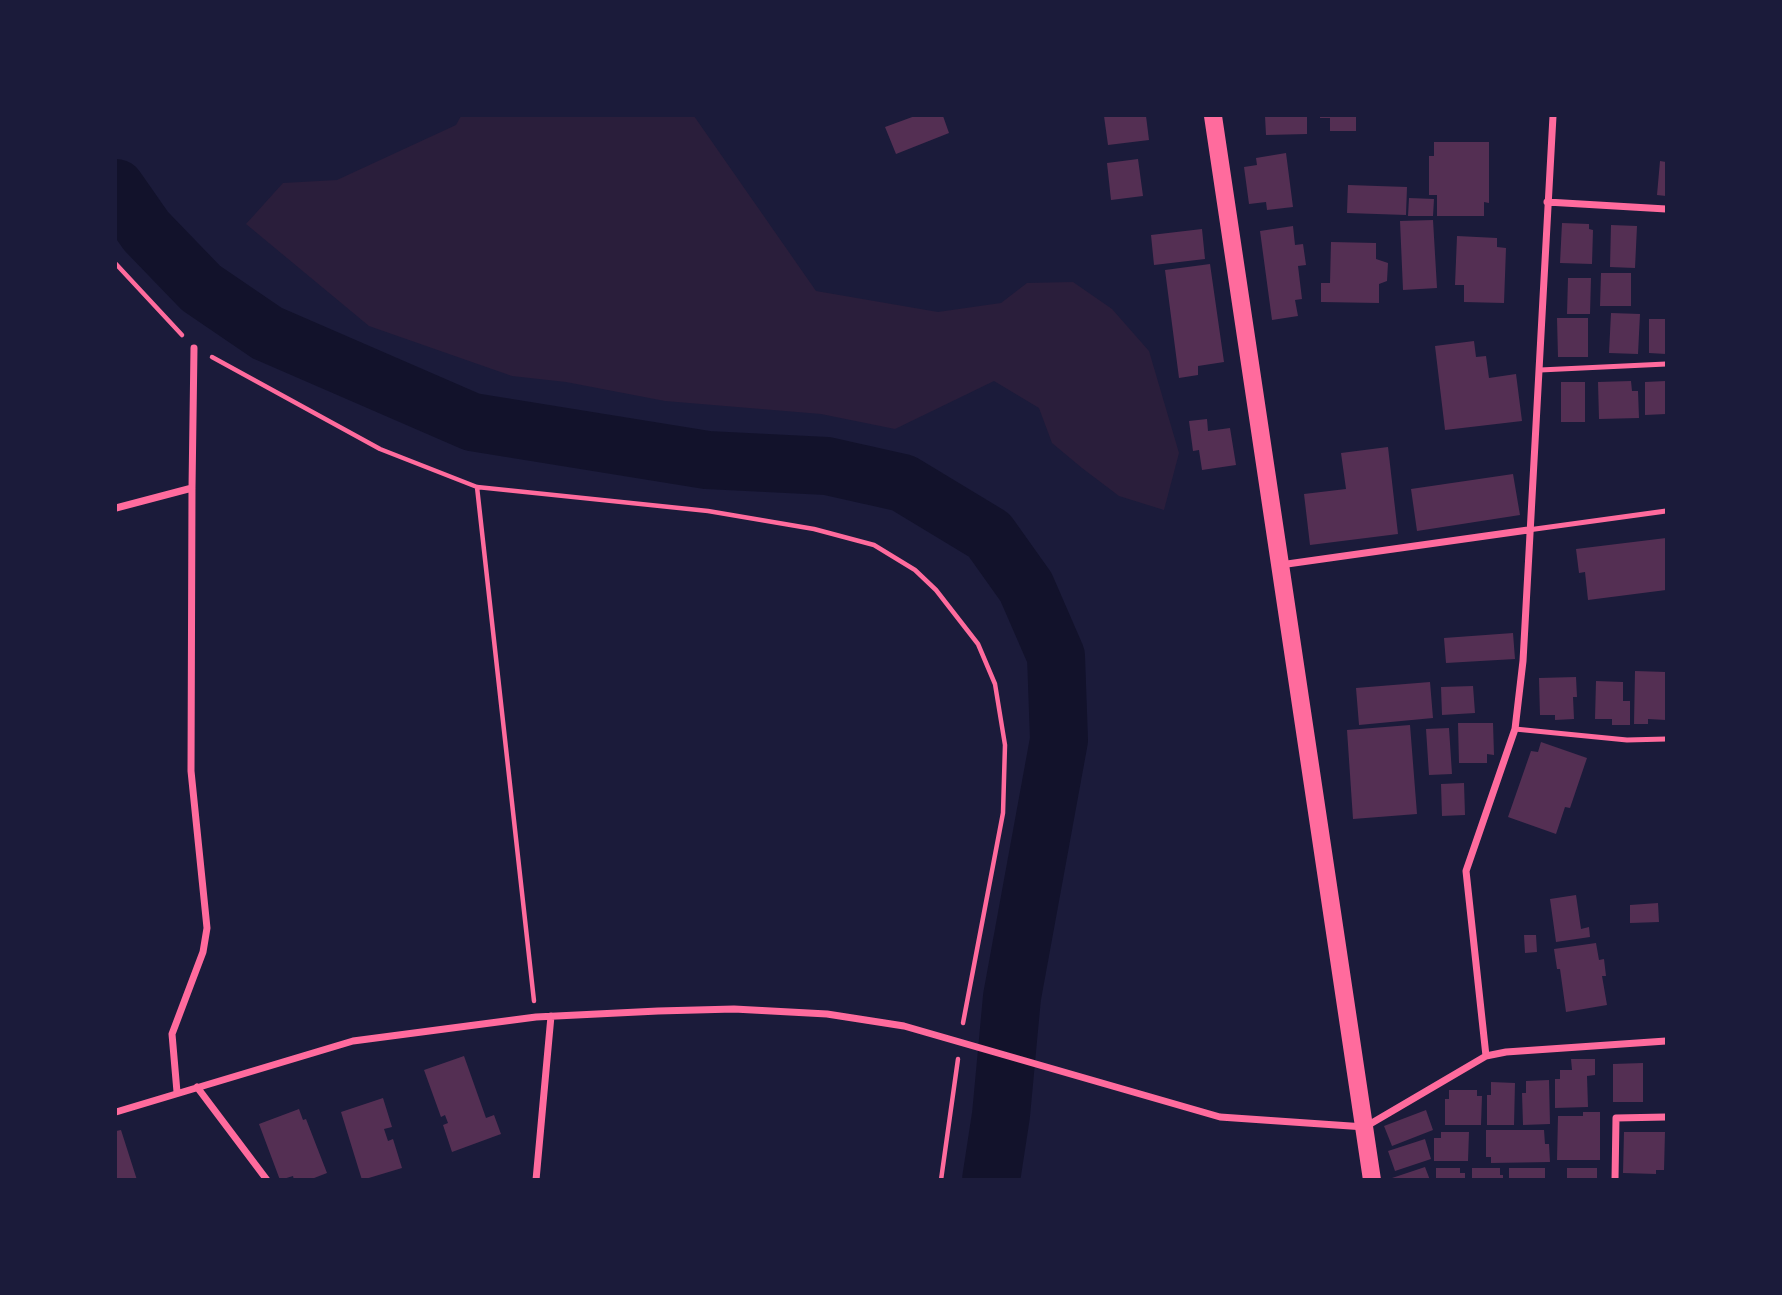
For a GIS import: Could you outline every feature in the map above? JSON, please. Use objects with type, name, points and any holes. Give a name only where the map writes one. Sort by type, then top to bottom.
[{"type":"main road","points":[[1213,116],[1372,1180]]},
{"type":"street","points":[[1486,1056],[1466,871],[1515,729],[1523,661],[1528,530],[1540,370],[1553,116]]},
{"type":"street","points":[[1547,202],[1667,209]]},
{"type":"street","points":[[177,1092],[172,1034],[203,952],[206,928],[191,771],[194,348]]},
{"type":"street","points":[[116,508],[191,488]]},
{"type":"street","points":[[1280,565],[1528,530]]},
{"type":"street","points":[[116,1112],[353,1041],[551,1016],[734,1009],[827,1014],[904,1026],[1220,1117],[1365,1127],[1486,1056],[1507,1052],[1667,1041]]},
{"type":"street","points":[[536,1180],[551,1016]]},
{"type":"street","points":[[197,1087],[267,1180]]},
{"type":"street","points":[[1615,1180],[1616,1118],[1667,1117]]},
{"type":"lane","points":[[1540,370],[1667,364]]},
{"type":"lane","points":[[1528,530],[1667,511]]},
{"type":"lane","points":[[1515,729],[1627,740],[1667,739]]},
{"type":"path","points":[[116,264],[194,348],[380,449],[477,487],[708,511],[814,529],[874,545],[915,570],[936,590],[978,644],[995,684],[1005,745],[1003,813],[960,1041],[941,1180]]},
{"type":"path","points":[[477,487],[536,1017]]},
{"type":"shaded area","points":[[461,116],[694,116],[816,291],[938,312],[1001,303],[1027,283],[1073,282],[1112,309],[1149,351],[1179,453],[1164,510],[1119,496],[1082,468],[1052,443],[1039,408],[994,381],[895,429],[821,414],[665,401],[566,382],[512,376],[369,326],[246,224],[283,183],[337,180],[456,125]]},
{"type":"building","points":[[915,116],[943,116],[949,133],[896,154],[885,127]]},
{"type":"building","points":[[1104,116],[1146,116],[1149,140],[1108,145]]},
{"type":"building","points":[[1265,116],[1307,116],[1307,134],[1266,135]]},
{"type":"building","points":[[1320,116],[1356,116],[1356,131],[1330,131],[1330,118]]},
{"type":"building","points":[[1434,142],[1489,142],[1489,203],[1484,202],[1484,216],[1437,216],[1437,195],[1429,195],[1429,156],[1434,156]]},
{"type":"building","points":[[1286,153],[1293,207],[1267,210],[1266,202],[1249,204],[1244,167],[1257,165],[1256,158]]},
{"type":"building","points":[[1138,159],[1143,196],[1111,200],[1107,163]]},
{"type":"building","points":[[1660,161],[1666,162],[1666,196],[1657,195]]},
{"type":"building","points":[[1348,185],[1407,187],[1406,215],[1347,213]]},
{"type":"building","points":[[1409,198],[1434,199],[1433,216],[1408,216]]},
{"type":"building","points":[[1433,220],[1437,288],[1403,290],[1400,221]]},
{"type":"building","points":[[1562,223],[1589,224],[1589,229],[1593,230],[1592,264],[1560,263]]},
{"type":"building","points":[[1611,225],[1637,226],[1635,268],[1610,267]]},
{"type":"building","points":[[1293,226],[1295,245],[1303,244],[1306,265],[1298,266],[1302,299],[1295,300],[1298,316],[1272,320],[1260,231]]},
{"type":"building","points":[[1202,229],[1205,259],[1154,265],[1151,235]]},
{"type":"building","points":[[1457,236],[1497,238],[1497,247],[1506,248],[1504,303],[1464,302],[1464,285],[1455,285]]},
{"type":"building","points":[[1331,242],[1376,243],[1376,259],[1388,263],[1387,281],[1379,284],[1379,303],[1321,302],[1321,283],[1330,283]]},
{"type":"building","points":[[1210,264],[1224,362],[1198,366],[1198,375],[1179,378],[1165,270]]},
{"type":"building","points":[[1601,273],[1631,273],[1631,306],[1600,306]]},
{"type":"building","points":[[1568,278],[1591,278],[1590,314],[1567,314]]},
{"type":"building","points":[[1611,313],[1640,314],[1638,354],[1609,353]]},
{"type":"building","points":[[1557,318],[1588,318],[1588,357],[1558,357]]},
{"type":"building","points":[[1649,319],[1666,319],[1666,354],[1649,353]]},
{"type":"building","points":[[1474,341],[1476,357],[1486,356],[1489,378],[1516,374],[1522,421],[1445,430],[1435,346]]},
{"type":"building","points":[[1631,381],[1632,391],[1638,391],[1639,418],[1599,419],[1598,382]]},
{"type":"building","points":[[1666,381],[1666,414],[1645,415],[1645,382]]},
{"type":"building","points":[[1561,382],[1585,382],[1585,422],[1561,422]]},
{"type":"building","points":[[1207,419],[1208,431],[1230,428],[1236,465],[1202,470],[1199,450],[1193,451],[1189,421]]},
{"type":"building","points":[[1388,447],[1398,534],[1310,545],[1304,494],[1346,489],[1341,453]]},
{"type":"building","points":[[1513,474],[1520,515],[1417,531],[1411,489]]},
{"type":"building","points":[[1666,538],[1666,590],[1588,600],[1585,572],[1579,573],[1576,549]]},
{"type":"building","points":[[1513,633],[1515,659],[1446,663],[1444,638]]},
{"type":"building","points":[[1635,671],[1666,672],[1666,720],[1648,719],[1648,724],[1634,724]]},
{"type":"building","points":[[1576,677],[1574,719],[1555,720],[1555,715],[1540,715],[1539,678]]},
{"type":"building","points":[[1596,681],[1623,682],[1623,701],[1630,701],[1630,725],[1612,725],[1612,719],[1595,719]]},
{"type":"building","points":[[1430,682],[1433,718],[1359,725],[1356,688]]},
{"type":"building","points":[[1473,686],[1475,713],[1442,715],[1441,687]]},
{"type":"building","points":[[1458,723],[1493,723],[1494,755],[1487,754],[1487,763],[1459,763]]},
{"type":"building","points":[[1410,725],[1417,814],[1353,819],[1347,730]]},
{"type":"building","points":[[1449,728],[1452,774],[1429,775],[1426,729]]},
{"type":"building","points":[[1541,742],[1587,758],[1570,808],[1565,807],[1556,834],[1508,817],[1531,751],[1538,752]]},
{"type":"building","points":[[1464,783],[1465,815],[1442,816],[1441,784]]},
{"type":"building","points":[[1576,895],[1581,929],[1589,927],[1590,937],[1556,942],[1550,899]]},
{"type":"building","points":[[1658,903],[1659,922],[1630,923],[1630,905]]},
{"type":"building","points":[[1524,935],[1536,935],[1537,952],[1525,953]]},
{"type":"building","points":[[1596,943],[1599,960],[1604,959],[1606,976],[1602,976],[1607,1005],[1566,1012],[1560,969],[1557,969],[1554,949]]},
{"type":"building","points":[[464,1056],[486,1118],[494,1115],[501,1134],[452,1152],[443,1125],[448,1123],[445,1115],[441,1117],[424,1070]]},
{"type":"building","points":[[1571,1059],[1595,1059],[1595,1075],[1587,1076],[1588,1107],[1555,1108],[1555,1079],[1560,1079],[1560,1070],[1572,1070]]},
{"type":"building","points":[[1643,1063],[1643,1102],[1613,1102],[1613,1064]]},
{"type":"building","points":[[1549,1080],[1550,1124],[1523,1125],[1522,1093],[1526,1093],[1526,1081]]},
{"type":"building","points":[[1491,1082],[1515,1083],[1514,1125],[1487,1125],[1487,1095],[1491,1095]]},
{"type":"building","points":[[1449,1090],[1477,1090],[1477,1096],[1482,1096],[1481,1125],[1445,1125],[1445,1099],[1449,1099]]},
{"type":"building","points":[[383,1098],[392,1127],[384,1129],[388,1141],[393,1139],[402,1168],[362,1180],[341,1112]]},
{"type":"building","points":[[299,1109],[303,1120],[306,1119],[327,1173],[309,1180],[294,1180],[293,1176],[280,1180],[259,1124]]},
{"type":"building","points":[[1426,1110],[1433,1130],[1392,1146],[1384,1126]]},
{"type":"building","points":[[1583,1112],[1600,1112],[1600,1160],[1557,1160],[1558,1116],[1583,1116]]},
{"type":"building","points":[[121,1130],[137,1180],[116,1180],[116,1131]]},
{"type":"building","points":[[1486,1130],[1544,1130],[1545,1144],[1549,1144],[1550,1162],[1491,1163],[1491,1157],[1486,1157]]},
{"type":"building","points":[[1441,1132],[1469,1132],[1468,1161],[1434,1161],[1434,1138],[1441,1138]]},
{"type":"building","points":[[1624,1132],[1665,1132],[1664,1170],[1656,1170],[1656,1174],[1623,1173]]},
{"type":"building","points":[[1425,1139],[1431,1159],[1395,1171],[1388,1151]]},
{"type":"building","points":[[1425,1167],[1430,1180],[1389,1180],[1389,1179]]},
{"type":"building","points":[[1436,1168],[1460,1168],[1460,1173],[1465,1173],[1465,1180],[1436,1180]]},
{"type":"building","points":[[1472,1168],[1500,1168],[1503,1180],[1472,1180]]},
{"type":"building","points":[[1509,1168],[1545,1168],[1545,1180],[1509,1180]]},
{"type":"building","points":[[1567,1168],[1597,1168],[1597,1180],[1567,1180]]},
{"type":"waterway","points":[[116,188],[146,231],[201,288],[267,333],[472,422],[707,460],[827,466],[903,483],[989,535],[1026,587],[1056,656],[1059,740],[1012,997],[1001,1115],[991,1180]]}]
